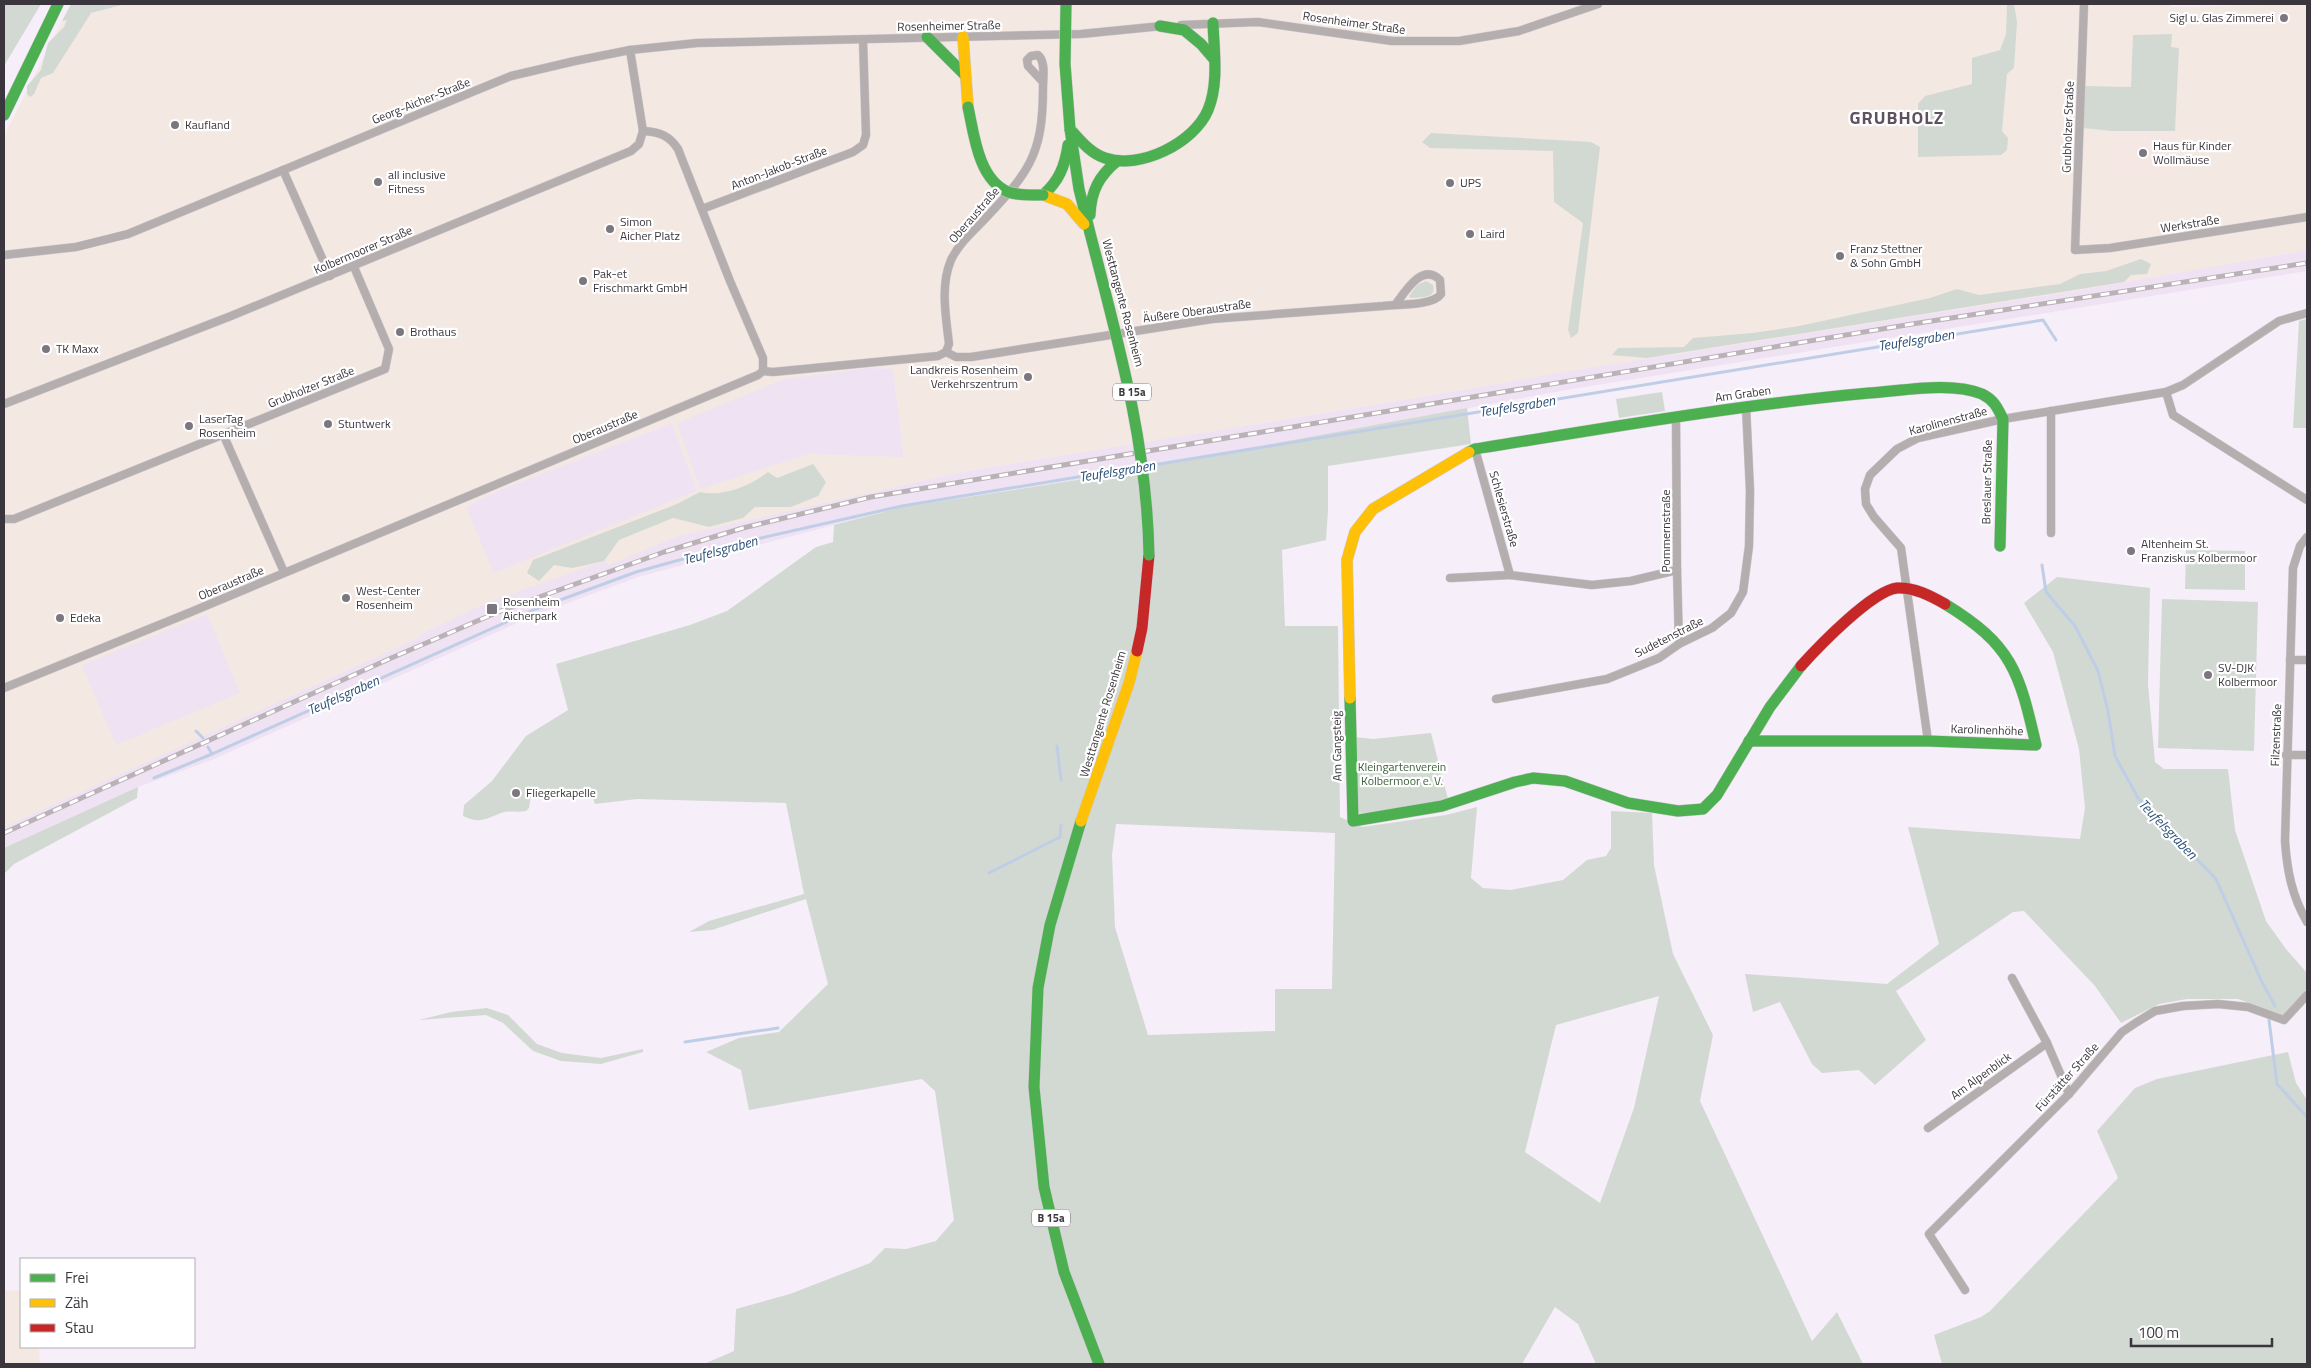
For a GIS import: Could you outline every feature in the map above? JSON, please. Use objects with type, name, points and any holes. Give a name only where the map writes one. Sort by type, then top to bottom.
[{"type":"main road","name":"Westtangente Rosenheim","points":[[1066,4],[1065,64],[1070,129],[1079,189],[1127,372],[1138,424],[1147,481],[1149,555],[1142,628],[1129,683],[1075,839],[1050,924],[1038,988],[1034,1079],[1044,1187],[1064,1272],[1099,1364]]},
{"type":"main road","points":[[4,115],[57,6]]},
{"type":"main road","points":[[1070,129],[1093,152],[1103,158],[1117,161],[1158,154],[1180,143],[1201,124],[1209,109],[1213,93],[1213,23]]},
{"type":"main road","points":[[1160,26],[1184,30],[1201,44],[1213,58]]},
{"type":"main road","points":[[926,37],[965,76]]},
{"type":"main road","points":[[963,37],[968,107],[979,153],[990,178],[1005,192],[1013,196],[1043,195],[1069,203],[1090,233]]},
{"type":"main road","points":[[1043,195],[1055,185],[1062,173],[1070,129]]},
{"type":"main road","points":[[1090,233],[1091,193],[1106,170],[1117,161]]},
{"type":"main road","name":"Am Graben","points":[[1475,448],[1746,406],[1931,388],[1965,390],[1980,394],[1995,402],[2002,419]]},
{"type":"main road","name":"Breslauer Straße","points":[[2000,546],[2002,419]]},
{"type":"main road","name":"Am Gangsteig","points":[[1475,448],[1373,509],[1360,523],[1349,540],[1347,560],[1353,821],[1414,813],[1471,798],[1516,780],[1528,778],[1545,778],[1570,782],[1631,804],[1681,811],[1707,807],[1749,742]]},
{"type":"main road","points":[[1749,742],[1792,675],[1845,622],[1890,590],[1905,589]]},
{"type":"main road","name":"Karolinenhöhe","points":[[1749,742],[1928,741],[2036,746],[2024,692],[2012,662],[1991,635],[1961,613],[1930,596],[1905,589]]},
{"type":"street","name":"Rosenheimer Straße","points":[[863,40],[1081,34],[1213,23],[1283,24],[1392,41],[1459,41],[1519,31],[1598,4]]},
{"type":"street","name":"Grubholzer Straße","points":[[2075,250],[2084,4]]},
{"type":"street","name":"Georg-Aicher-Straße","points":[[4,255],[76,248],[128,234],[511,76],[574,60],[630,50],[697,42],[863,40]]},
{"type":"street","name":"Anton-Jakob-Straße","points":[[702,209],[853,152],[863,145],[866,135],[863,40]]},
{"type":"street","points":[[630,50],[643,131],[655,132],[672,140],[678,149],[763,358],[763,371]]},
{"type":"street","name":"Oberaustraße","points":[[4,688],[758,375],[763,371],[773,372],[938,356],[946,352],[949,344],[945,288],[951,260],[963,242],[1020,181],[1028,169],[1034,156],[1040,130],[1043,82]]},
{"type":"street","name":"Kolbermoorer Straße","points":[[4,404],[354,267],[631,151],[639,144],[643,131]]},
{"type":"street","points":[[283,170],[330,276]]},
{"type":"street","name":"Werkstraße","points":[[2075,250],[2110,248],[2307,217]]},
{"type":"street","name":"Grubholzer Straße","points":[[4,519],[14,519],[384,369],[389,349],[354,267]]},
{"type":"street","name":"Äußere Oberaustraße","points":[[946,352],[956,357],[972,357],[1220,318],[1395,305],[1434,300],[1441,294],[1440,280],[1436,276],[1422,275],[1415,280],[1395,305]]},
{"type":"street","name":"Karolinenstraße","points":[[1905,589],[1901,548],[1874,517],[1866,504],[1866,489],[1870,474],[1897,448],[1918,438],[2002,419],[2166,392],[2183,384],[2279,321],[2307,312]]},
{"type":"street","points":[[2166,392],[2173,416],[2307,500]]},
{"type":"street","name":"Sudetenstraße","points":[[1496,699],[1607,678],[1659,658],[1679,644],[1712,628],[1730,613],[1743,592],[1750,528],[1746,406]]},
{"type":"street","points":[[2051,411],[2051,533]]},
{"type":"street","name":"Pommernstraße","points":[[1676,418],[1679,644]]},
{"type":"street","points":[[223,434],[284,572]]},
{"type":"street","name":"Schlesierstraße","points":[[1475,448],[1510,575]]},
{"type":"street","name":"Filzenstraße","points":[[2307,537],[2300,546],[2293,568],[2286,755],[2285,841],[2288,874],[2298,904],[2307,922]]},
{"type":"street","points":[[1450,578],[1510,575],[1592,585],[1631,581],[1677,570]]},
{"type":"street","points":[[1905,589],[1928,741]]},
{"type":"street","points":[[2290,660],[2307,660]]},
{"type":"street","points":[[2286,755],[2307,755]]},
{"type":"street","points":[[2012,978],[2047,1043],[2069,1094]]},
{"type":"street","name":"Fürstätter Straße","points":[[1965,1290],[1929,1234],[2069,1094],[2122,1032],[2155,1011],[2218,1004],[2248,1007],[2284,1020],[2307,995]]},
{"type":"street","name":"Am Alpenblick","points":[[1928,1128],[2047,1043]]},
{"type":"shaded area","points":[[126,4],[2170,4],[2171,7],[2307,4],[2307,250],[2075,291],[1576,370],[961,472],[678,536],[609,566],[484,604],[421,634],[418,638],[4,827],[4,136],[62,21]],"holes":[[[869,368],[893,369],[904,456],[808,454],[785,379]],[[672,423],[697,491],[494,572],[467,507],[498,491]]]},
{"type":"shaded area","name":"Haus für Kinder Wollmäuse","points":[[2112,131],[2175,131],[2171,176],[2112,177]]},
{"type":"shaded area","points":[[2307,250],[2307,271],[1572,389],[1077,480],[903,507],[638,577],[535,615],[214,759],[138,787],[4,848],[4,827],[418,638],[421,634],[484,604],[604,561],[609,565],[678,536],[961,472],[1576,370],[2075,291]]},
{"type":"shaded area","points":[[869,368],[893,369],[904,457],[808,454],[700,489],[677,423],[785,379]]},
{"type":"shaded area","points":[[672,423],[697,491],[494,573],[466,507],[498,491]]},
{"type":"shaded area","points":[[207,614],[240,693],[116,745],[82,665]]},
{"type":"shaded area","points":[[20,1290],[20,1348],[39,1348],[40,1364],[4,1364],[4,1291]]},
{"type":"green space","points":[[4,4],[41,4],[4,66]]},
{"type":"green space","points":[[71,4],[126,4],[91,13],[53,73],[41,78],[34,94],[30,97],[27,94],[27,86],[41,70],[48,43],[64,27],[67,20],[62,21]]},
{"type":"green space","points":[[2007,4],[2014,4],[2017,22],[2014,68],[2007,74],[2002,131],[2008,138],[2007,150],[2001,155],[1918,157],[1918,104],[1925,96],[1972,84],[1972,58],[2000,50],[2006,34]]},
{"type":"green space","points":[[2172,34],[2171,47],[2179,48],[2175,131],[2112,131],[2083,128],[2085,86],[2131,87],[2133,35]]},
{"type":"green space","points":[[1431,133],[1591,142],[1600,147],[1578,333],[1571,338],[1568,330],[1583,223],[1554,202],[1553,151],[1430,148],[1422,142]]},
{"type":"green space","points":[[2141,259],[2151,264],[2147,274],[2131,275],[2124,282],[1647,358],[1612,355],[1618,348],[1684,347],[1693,338],[1753,333],[1799,326],[1930,298],[1957,289],[1979,295],[2060,284],[2080,274],[2106,271]]},
{"type":"green space","points":[[1426,281],[1433,285],[1433,293],[1423,297],[1411,298],[1409,296],[1417,285]]},
{"type":"green space","points":[[2307,319],[2307,428],[2293,428],[2299,321]]},
{"type":"green space","points":[[1662,392],[1665,411],[1619,418],[1616,399]]},
{"type":"green space","points":[[1467,408],[1471,444],[1328,466],[1326,540],[1282,550],[1285,626],[1338,626],[1340,817],[1362,827],[1446,815],[1477,807],[1471,878],[1483,888],[1511,890],[1563,880],[1587,860],[1606,856],[1611,848],[1611,811],[1652,813],[1654,865],[1673,954],[1713,1035],[1700,1101],[1812,1341],[1837,1312],[1863,1364],[1596,1364],[1578,1324],[1555,1307],[1522,1364],[704,1364],[734,1351],[736,1309],[790,1294],[870,1263],[885,1248],[906,1249],[936,1241],[954,1220],[935,1091],[922,1079],[749,1110],[741,1070],[706,1052],[739,1038],[779,1032],[828,984],[806,899],[712,930],[689,932],[709,921],[804,894],[786,803],[637,799],[595,804],[591,792],[531,796],[529,808],[526,811],[504,812],[479,820],[463,816],[464,805],[492,781],[526,736],[568,710],[556,664],[690,625],[727,611],[816,547],[833,542],[834,525],[903,507],[1077,480]],"holes":[[[1116,824],[1335,833],[1332,989],[1275,989],[1275,1031],[1148,1035],[1115,927],[1112,855]],[[1659,996],[1634,1108],[1600,1203],[1525,1152],[1556,1025]]]},
{"type":"green space","points":[[813,464],[826,482],[818,496],[791,507],[755,507],[743,518],[709,527],[673,518],[619,540],[604,561],[572,568],[554,565],[539,581],[527,573],[533,560],[677,504],[700,492],[727,492],[745,486],[768,472],[777,478]]},
{"type":"green space","points":[[2186,550],[2245,551],[2245,590],[2185,589]]},
{"type":"green space","points":[[2057,577],[2150,588],[2148,684],[2155,762],[2164,769],[2228,769],[2235,830],[2266,921],[2286,949],[2307,973],[2307,989],[2283,1015],[2238,999],[2187,999],[2159,1004],[2121,1023],[2095,986],[2024,911],[2013,912],[1896,991],[1926,1040],[1875,1085],[1859,1070],[1822,1073],[1812,1064],[1780,1002],[1753,1012],[1745,974],[1887,984],[1939,944],[1908,827],[2080,839],[2085,808],[2079,749],[2053,652],[2024,603]]},
{"type":"green space","name":"SV-DJK Kolbermoor","points":[[2162,599],[2258,602],[2254,751],[2158,748]]},
{"type":"green space","name":"Kleingartenverein Kolbermoor e. V.","points":[[1431,733],[1448,799],[1403,809],[1358,813],[1355,737],[1373,739]]},
{"type":"green space","points":[[138,787],[137,798],[14,864],[4,874],[4,848]]},
{"type":"green space","points":[[487,1008],[508,1015],[537,1044],[562,1053],[601,1058],[643,1049],[643,1052],[601,1064],[561,1061],[533,1051],[503,1023],[486,1015],[419,1020],[451,1012]]},
{"type":"green space","points":[[2288,1052],[2296,1083],[2307,1100],[2307,1364],[1942,1364],[1934,1335],[1981,1317],[1990,1311],[2118,1178],[2097,1131],[2135,1088],[2157,1079]]},
{"type":"waterway","name":"Teufelsgraben","points":[[1147,466],[2043,320],[2056,340]]},
{"type":"waterway","name":"Teufelsgraben","points":[[208,747],[212,754],[533,610],[636,572],[748,541],[902,506],[1138,467]]},
{"type":"waterway","name":"Teufelsgraben","points":[[2042,565],[2046,592],[2075,626],[2098,671],[2108,711],[2115,756],[2138,798],[2216,879],[2261,980],[2275,1006]]},
{"type":"waterway","name":"Teufelsgraben","points":[[196,731],[203,738]]},
{"type":"waterway","points":[[1057,746],[1061,780]]},
{"type":"waterway","points":[[154,778],[212,754]]},
{"type":"waterway","points":[[989,873],[1060,837],[1061,825]]},
{"type":"waterway","name":"Teufelsgraben","points":[[2269,1020],[2277,1084],[2307,1117]]},
{"type":"waterway","points":[[685,1042],[778,1028]]},
{"type":"railway","points":[[4,833],[389,659],[498,612],[664,552],[743,528],[871,497],[1912,324],[2307,263]]},
{"type":"traffic: fast","points":[[4,115],[58,4]]},
{"type":"traffic: fast","points":[[1066,4],[1065,64],[1070,129]]},
{"type":"traffic: fast","points":[[1070,129],[1095,153],[1105,158],[1119,161],[1149,157],[1178,143],[1201,122],[1211,100],[1215,78],[1213,23]]},
{"type":"traffic: fast","points":[[1160,26],[1184,30],[1201,44],[1213,58]]},
{"type":"traffic: fast","points":[[927,37],[965,75]]},
{"type":"traffic: fast","points":[[968,107],[979,155],[990,177],[998,186],[1008,192],[1021,195],[1043,195]]},
{"type":"traffic: fast","points":[[1070,129],[1079,189],[1090,233]]},
{"type":"traffic: fast","points":[[1043,195],[1060,173],[1068,145]]},
{"type":"traffic: fast","points":[[1090,215],[1094,191],[1105,172],[1117,161]]},
{"type":"traffic: fast","points":[[1090,233],[1120,353],[1137,432],[1143,472],[1149,555]]},
{"type":"traffic: fast","points":[[1469,452],[1475,449],[1721,410],[1926,388],[1941,387],[1970,390],[1990,399],[1997,407],[2003,419],[2000,546]]},
{"type":"traffic: fast","points":[[1749,741],[1928,741],[2036,745],[2024,698],[2009,662],[1999,647],[1985,633],[1945,604]]},
{"type":"traffic: fast","points":[[1350,698],[1353,821],[1442,806],[1533,778],[1565,781],[1628,803],[1678,811],[1703,809],[1717,795],[1770,707],[1801,666]]},
{"type":"traffic: fast","points":[[1081,821],[1050,925],[1038,988],[1034,1087],[1044,1187],[1064,1272],[1099,1364]]},
{"type":"traffic: slow","points":[[963,37],[968,107]]},
{"type":"traffic: slow","points":[[1043,195],[1067,204],[1084,224]]},
{"type":"traffic: slow","points":[[1350,698],[1347,560],[1355,532],[1373,509],[1469,452]]},
{"type":"traffic: slow","points":[[1081,821],[1129,683],[1137,651]]},
{"type":"traffic: jam","points":[[1137,651],[1142,628],[1149,555]]},
{"type":"traffic: jam","points":[[1801,666],[1846,621],[1886,591],[1897,588],[1910,589],[1928,595],[1945,604]]},
{"type":"place","name":"Sigl u. Glas Zimmerei","points":[[2284,18]]},
{"type":"place","name":"Kaufland","points":[[175,125]]},
{"type":"place","name":"Haus für Kinder Wollmäuse","points":[[2143,153]]},
{"type":"place","name":"all inclusive Fitness","points":[[378,182]]},
{"type":"place","name":"UPS","points":[[1450,183]]},
{"type":"place","name":"Simon Aicher Platz","points":[[610,229]]},
{"type":"place","name":"Laird","points":[[1470,234]]},
{"type":"place","name":"Franz Stettner & Sohn GmbH","points":[[1840,256]]},
{"type":"place","name":"Pak-et Frischmarkt GmbH","points":[[583,281]]},
{"type":"place","name":"Brothaus","points":[[400,332]]},
{"type":"place","name":"TK Maxx","points":[[46,349]]},
{"type":"place","name":"Landkreis Rosenheim Verkehrszentrum","points":[[1028,377]]},
{"type":"place","name":"Stuntwerk","points":[[328,424]]},
{"type":"place","name":"LaserTag Rosenheim","points":[[189,426]]},
{"type":"place","name":"Altenheim St. Franziskus Kolbermoor","points":[[2131,551]]},
{"type":"place","name":"West-Center Rosenheim","points":[[346,598]]},
{"type":"place","name":"Rosenheim Aicherpark","points":[[492,609]]},
{"type":"place","name":"Edeka","points":[[60,618]]},
{"type":"place","name":"SV-DJK Kolbermoor","points":[[2208,675]]},
{"type":"place","name":"Fliegerkapelle","points":[[516,793]]},
{"type":"district","name":"GRUBHOLZ","points":[[1897,118]]}]
